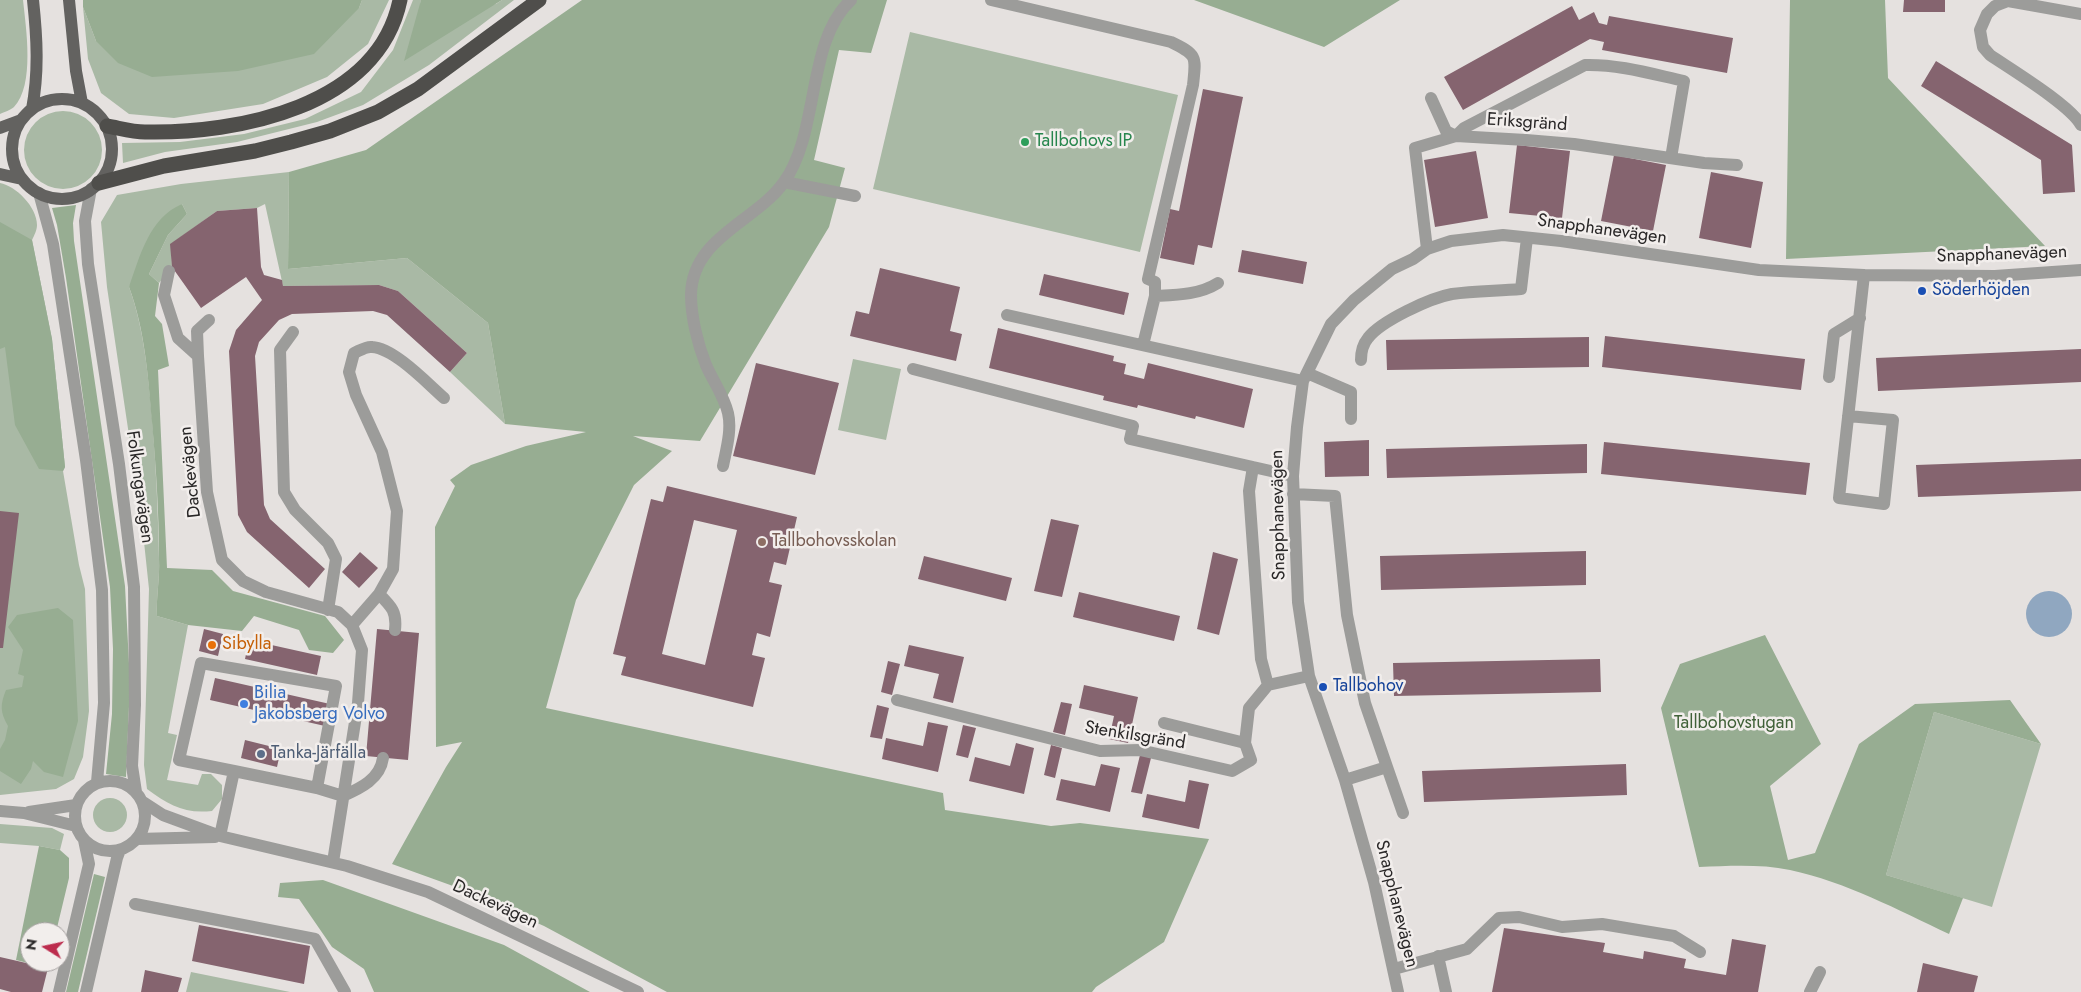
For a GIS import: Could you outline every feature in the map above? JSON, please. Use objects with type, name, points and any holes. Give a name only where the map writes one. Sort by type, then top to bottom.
[{"type":"highway","points":[[107,126],[143,132],[215,128],[253,122],[288,110],[330,92],[361,70],[385,41],[398,11],[400,0]]},
{"type":"highway","points":[[95,186],[164,166],[255,151],[291,142],[330,131],[378,112],[418,89],[540,0]]},
{"type":"main road","points":[[32,109],[38,48],[33,0]]},
{"type":"main road","points":[[69,0],[76,71],[82,103]]},
{"type":"main road","points":[[56,99],[70,99],[82,103],[97,112],[107,126],[112,141],[112,156],[107,170],[95,186],[79,196],[65,199],[39,193],[22,179],[16,167],[12,143],[21,120],[32,109],[44,102],[56,99]]},
{"type":"main road","points":[[0,128],[21,120]]},
{"type":"main road","points":[[0,174],[22,179]]},
{"type":"street","points":[[722,466],[728,442],[729,415],[706,364],[698,335],[691,295],[693,275],[712,244],[771,196],[784,182],[795,161],[805,131],[826,40],[834,18],[851,0]]},
{"type":"street","points":[[990,0],[1171,42],[1190,51],[1193,56],[1195,62],[1193,85],[1148,279],[1155,282],[1155,296],[1143,345]]},
{"type":"street","points":[[2081,14],[2008,1],[1995,6],[1987,14],[1980,30],[1983,47],[1990,55],[2057,101],[2078,119],[2081,125]]},
{"type":"street","points":[[1431,98],[1446,131],[1456,136],[1464,128],[1585,65],[1598,64],[1647,72],[1684,81],[1671,158]]},
{"type":"street","name":"Eriksgränd","points":[[1427,249],[1415,148],[1456,136],[1574,144],[1704,163],[1737,165]]},
{"type":"street","points":[[784,182],[855,196]]},
{"type":"street","name":"Folkungavägen","points":[[95,186],[85,221],[88,264],[119,464],[134,587],[135,705],[132,766],[140,797]]},
{"type":"street","points":[[39,193],[53,244],[86,460],[102,590],[104,703],[97,782]]},
{"type":"street","name":"Snapphanevägen","points":[[1398,992],[1374,882],[1345,780],[1309,676],[1298,602],[1293,494],[1297,427],[1305,377],[1331,324],[1354,300],[1392,269],[1413,259],[1427,249],[1460,240],[1503,235],[1561,241],[1759,270],[1864,276],[1995,276],[2081,270]]},
{"type":"street","points":[[1361,360],[1361,352],[1367,339],[1376,330],[1405,311],[1450,295],[1521,289],[1528,238]]},
{"type":"street","points":[[169,271],[164,295],[178,338],[198,356]]},
{"type":"street","points":[[1848,416],[1893,420],[1884,504],[1839,498],[1848,416],[1860,318],[1864,276]]},
{"type":"street","points":[[1155,296],[1189,294],[1211,288],[1218,283]]},
{"type":"street","points":[[1007,315],[1143,345],[1305,377],[1351,392],[1351,419]]},
{"type":"street","points":[[1829,377],[1834,334],[1860,318]]},
{"type":"street","name":"Dackevägen","points":[[209,320],[197,331],[198,356],[207,492],[222,560],[243,581],[266,592],[338,612],[352,625]]},
{"type":"street","points":[[293,332],[280,350],[284,492],[295,510],[328,543],[336,558],[328,610]]},
{"type":"street","points":[[333,862],[358,703],[362,650],[352,625],[379,594],[393,569],[397,511],[382,452],[356,395],[349,372],[354,353],[370,346],[383,349],[403,362],[444,398]]},
{"type":"street","points":[[913,369],[1133,426],[1130,440],[1293,476]]},
{"type":"street","points":[[1253,467],[1249,491],[1261,659],[1268,685],[1309,676]]},
{"type":"street","points":[[1293,494],[1335,496],[1347,615],[1365,703],[1403,814]]},
{"type":"street","points":[[379,594],[389,604],[396,616],[395,630]]},
{"type":"street","points":[[317,788],[336,686],[201,663],[179,760],[317,788],[343,796],[364,786],[379,772],[383,758]]},
{"type":"street","name":"Stenkilsgränd","points":[[897,700],[1037,729],[1100,752],[1140,750],[1232,771],[1251,760],[1245,742],[1249,708],[1268,685]]},
{"type":"street","points":[[1164,723],[1245,742]]},
{"type":"street","points":[[1345,780],[1387,767]]},
{"type":"street","points":[[220,836],[234,771]]},
{"type":"street","points":[[59,992],[89,864],[84,840],[76,826],[74,817],[76,805],[85,791],[97,782],[106,780],[118,781],[129,786],[140,797],[145,822],[137,839],[120,850],[102,850],[84,840]]},
{"type":"street","name":"Dackevägen","points":[[140,797],[163,814],[220,836],[333,862],[428,892],[638,992]]},
{"type":"street","points":[[24,813],[76,805]]},
{"type":"street","points":[[0,811],[24,813],[76,826]]},
{"type":"street","name":"Dackevägen","points":[[137,839],[220,836]]},
{"type":"street","points":[[86,992],[120,850]]},
{"type":"street","points":[[135,904],[315,939],[345,992]]},
{"type":"street","points":[[1394,969],[1467,948],[1499,918],[1519,917],[1562,927],[1602,924],[1674,936],[1700,952]]},
{"type":"street","points":[[1438,956],[1446,992]]},
{"type":"street","points":[[1810,992],[1820,972]]},
{"type":"green space","points":[[0,0],[23,0],[28,56],[25,85],[21,97],[13,108],[0,114]]},
{"type":"green space","points":[[83,0],[362,0],[359,8],[314,54],[238,71],[152,77],[118,63],[96,41],[83,7]]},
{"type":"green space","points":[[362,0],[389,0],[368,44],[327,77],[263,104],[174,118],[129,114],[101,93],[88,59],[83,7],[96,41],[359,8]]},
{"type":"green space","points":[[413,0],[421,0],[419,14],[496,4],[502,0],[514,0],[429,65],[363,105],[317,122],[237,142],[165,152],[123,163],[122,143],[180,142],[244,134],[305,119],[361,92],[393,50]]},
{"type":"green space","points":[[421,0],[502,0],[404,61]]},
{"type":"green space","points":[[582,0],[887,0],[871,53],[839,50],[814,160],[845,168],[829,227],[700,441],[633,436],[672,451],[634,485],[576,600],[546,708],[943,793],[945,810],[1051,826],[1080,823],[1209,839],[1164,942],[1096,987],[1092,992],[667,992],[544,926],[453,886],[392,864],[462,742],[436,747],[435,527],[455,486],[450,480],[471,465],[526,446],[586,432],[505,424],[488,323],[407,258],[288,269],[289,172],[366,150]]},
{"type":"green space","points":[[1194,0],[1400,0],[1324,47]]},
{"type":"green space","points":[[1790,0],[1885,0],[1888,78],[2045,246],[1786,259]]},
{"type":"green space","name":"Tallbohovs IP","points":[[910,32],[1178,95],[1140,252],[873,189]]},
{"type":"green space","points":[[63,111],[78,114],[95,128],[99,135],[102,150],[99,165],[85,182],[78,186],[63,189],[48,186],[31,172],[27,165],[24,150],[27,135],[41,118],[48,114]]},
{"type":"green space","points":[[289,172],[288,269],[407,258],[488,323],[505,424],[450,372],[467,353],[398,291],[379,285],[283,286],[265,204],[257,208],[217,211],[171,244],[172,267],[159,283],[149,274],[168,235],[187,214],[182,204],[129,287],[142,335],[152,418],[159,541],[157,616],[188,625],[168,733],[177,735],[167,780],[198,785],[202,774],[211,774],[222,785],[222,799],[212,811],[185,810],[162,800],[147,789],[144,765],[149,589],[142,523],[107,287],[101,222],[117,195],[181,184]]},
{"type":"green space","points":[[0,183],[13,188],[19,193],[30,205],[36,218],[37,225],[32,240],[52,339],[65,467],[63,471],[85,589],[89,711],[83,757],[74,779],[56,789],[0,795],[0,648],[3,648],[0,511]]},
{"type":"green space","points":[[182,204],[187,214],[168,235],[149,274],[159,283],[155,316],[162,324],[169,366],[158,370],[167,568],[212,570],[233,591],[325,616],[344,640],[333,653],[309,650],[299,630],[254,616],[242,631],[188,625],[157,616],[159,542],[149,388],[139,320],[129,287],[147,239],[154,228],[171,210]]},
{"type":"green space","points":[[76,205],[73,223],[74,241],[125,586],[130,683],[126,777],[106,774],[112,714],[113,649],[110,587],[66,278],[57,225],[52,208]]},
{"type":"green space","points":[[0,222],[32,240],[52,339],[65,467],[63,471],[39,469],[15,425],[5,347],[0,349]]},
{"type":"green space","points":[[853,359],[901,369],[886,440],[838,430]]},
{"type":"green space","points":[[58,608],[73,620],[78,721],[63,777],[44,772],[33,761],[31,769],[21,784],[0,771],[0,749],[5,740],[8,726],[2,712],[3,700],[6,690],[22,687],[24,676],[18,674],[23,650],[8,627],[17,615]]},
{"type":"green space","name":"Tallbohovstugan","points":[[1765,635],[1821,744],[1770,786],[1788,860],[1815,853],[1859,744],[1915,704],[2010,700],[2041,744],[1934,712],[1886,875],[1963,898],[1949,934],[1851,889],[1811,875],[1768,867],[1699,867],[1661,708],[1680,664]]},
{"type":"green space","points":[[1934,712],[2041,744],[1992,907],[1886,875]]},
{"type":"green space","points":[[110,798],[122,803],[127,815],[122,827],[110,832],[98,827],[93,815],[98,803]]},
{"type":"green space","points":[[0,824],[52,828],[64,834],[60,850],[39,846],[0,843]]},
{"type":"green space","points":[[39,846],[60,850],[69,858],[69,878],[58,922],[24,922]]},
{"type":"green space","points":[[94,874],[105,877],[78,992],[66,992]]},
{"type":"green space","points":[[323,880],[504,945],[590,992],[374,992],[364,969],[332,947],[299,899],[278,897],[280,883]]},
{"type":"green space","points":[[20,940],[20,961],[16,960]]},
{"type":"green space","points":[[191,972],[290,992],[186,992]]},
{"type":"water","points":[[2049,591],[2062,595],[2068,601],[2072,614],[2068,627],[2062,633],[2049,637],[2036,633],[2030,627],[2026,614],[2030,601],[2036,595]]},
{"type":"building","points":[[1904,0],[1945,0],[1945,12],[1903,12]]},
{"type":"building","points":[[1572,6],[1579,20],[1594,12],[1599,23],[1607,25],[1609,16],[1733,38],[1727,73],[1602,50],[1604,42],[1590,39],[1463,110],[1444,77]]},
{"type":"building","points":[[1936,61],[2072,145],[2075,192],[2043,194],[2041,160],[1921,86]]},
{"type":"building","points":[[1203,89],[1243,97],[1212,248],[1198,245],[1194,265],[1160,258],[1170,209],[1179,211]]},
{"type":"building","points":[[1517,145],[1570,151],[1562,218],[1509,213]]},
{"type":"building","points":[[1476,151],[1488,218],[1435,227],[1424,160]]},
{"type":"building","points":[[1614,155],[1666,165],[1653,231],[1601,221]]},
{"type":"building","points":[[1711,172],[1763,182],[1751,248],[1699,238]]},
{"type":"building","points":[[257,208],[261,267],[264,275],[282,280],[283,286],[379,285],[398,291],[467,353],[450,372],[387,315],[373,311],[292,314],[279,320],[259,342],[255,356],[264,505],[270,519],[325,569],[309,588],[247,532],[238,515],[229,351],[236,330],[262,300],[246,277],[201,308],[172,267],[170,244],[217,211]]},
{"type":"building","points":[[1242,250],[1307,262],[1303,284],[1238,272]]},
{"type":"building","points":[[880,268],[960,287],[950,331],[962,334],[956,361],[850,336],[856,311],[869,314]]},
{"type":"building","points":[[1044,274],[1129,293],[1124,315],[1039,295]]},
{"type":"building","points":[[998,328],[1114,356],[1113,361],[1126,364],[1124,374],[1144,379],[1148,363],[1253,389],[1244,428],[1196,416],[1195,419],[1138,405],[1137,408],[1103,400],[1104,396],[989,368]]},
{"type":"building","points":[[1605,336],[1805,359],[1801,390],[1602,367]]},
{"type":"building","points":[[1589,337],[1589,367],[1387,370],[1386,340]]},
{"type":"building","points":[[2081,349],[2081,382],[1878,391],[1876,358]]},
{"type":"building","points":[[756,363],[839,383],[815,475],[733,456]]},
{"type":"building","points":[[1369,440],[1369,476],[1325,477],[1324,442]]},
{"type":"building","points":[[1604,442],[1810,463],[1806,495],[1601,474]]},
{"type":"building","points":[[1587,444],[1587,473],[1387,478],[1386,449]]},
{"type":"building","points":[[2081,459],[2081,491],[1918,497],[1916,465]]},
{"type":"building","points":[[667,486],[797,517],[786,565],[774,562],[769,582],[782,585],[770,637],[757,633],[752,655],[765,658],[753,707],[621,675],[626,657],[613,654],[651,499],[663,502]],"holes":[[[694,520],[737,530],[705,665],[662,654]]]},
{"type":"building","points":[[0,511],[19,513],[3,648],[0,648]]},
{"type":"building","points":[[1051,519],[1079,525],[1062,597],[1034,591]]},
{"type":"building","points":[[1586,551],[1586,585],[1381,590],[1380,556]]},
{"type":"building","points":[[360,552],[378,568],[359,588],[342,572]]},
{"type":"building","points":[[1213,552],[1238,559],[1219,635],[1197,629]]},
{"type":"building","points":[[924,556],[1012,578],[1006,601],[918,579]]},
{"type":"building","points":[[1079,592],[1180,616],[1174,641],[1073,617]]},
{"type":"building","points":[[204,629],[223,634],[218,656],[199,651]]},
{"type":"building","points":[[377,629],[419,633],[408,760],[366,756]]},
{"type":"building","points":[[249,640],[321,656],[317,675],[245,659]]},
{"type":"building","points":[[909,645],[964,657],[953,703],[933,698],[939,674],[904,666]]},
{"type":"building","points":[[1600,659],[1601,692],[1394,696],[1393,663]]},
{"type":"building","points":[[888,661],[900,664],[892,695],[881,692]]},
{"type":"building","points":[[215,678],[330,704],[325,726],[210,700]]},
{"type":"building","points":[[1084,685],[1138,697],[1128,743],[1109,739],[1114,716],[1079,708]]},
{"type":"building","points":[[1061,702],[1072,704],[1065,735],[1053,732]]},
{"type":"building","points":[[877,705],[889,708],[882,739],[870,737]]},
{"type":"building","points":[[928,722],[948,726],[938,772],[882,759],[886,738],[923,746]]},
{"type":"building","points":[[963,725],[976,728],[968,758],[956,755]]},
{"type":"building","points":[[245,740],[281,749],[277,767],[241,758]]},
{"type":"building","points":[[1016,743],[1034,748],[1024,794],[969,781],[975,757],[1010,766]]},
{"type":"building","points":[[1051,745],[1062,748],[1055,778],[1044,775]]},
{"type":"building","points":[[1140,755],[1151,758],[1142,794],[1131,792]]},
{"type":"building","points":[[1101,764],[1120,768],[1110,812],[1056,800],[1061,779],[1095,786]]},
{"type":"building","points":[[1626,764],[1627,795],[1424,802],[1422,771]]},
{"type":"building","points":[[1189,780],[1209,784],[1199,829],[1142,817],[1147,794],[1185,802]]},
{"type":"building","points":[[199,925],[310,946],[304,984],[192,961]]},
{"type":"building","points":[[1504,928],[1605,943],[1603,952],[1643,959],[1644,951],[1686,959],[1684,968],[1726,975],[1732,939],[1766,945],[1758,992],[1492,992]]},
{"type":"building","points":[[0,957],[20,962],[20,972],[47,972],[42,992],[11,992],[0,989]]},
{"type":"building","points":[[1923,963],[1978,976],[1974,992],[1917,992]]},
{"type":"building","points":[[145,970],[182,978],[178,992],[141,992]]},
{"type":"place","name":"Tallbohovs IP","points":[[1025,142]]},
{"type":"place","name":"Söderhöjden","points":[[1922,291]]},
{"type":"place","name":"Tallbohovsskolan","points":[[762,542]]},
{"type":"place","name":"Sibylla","points":[[212,645]]},
{"type":"place","name":"Tallbohov","points":[[1323,687]]},
{"type":"place","name":"Bilia Jakobsberg Volvo","points":[[244,704]]},
{"type":"place","name":"Tanka-Järfälla","points":[[261,754]]}]
